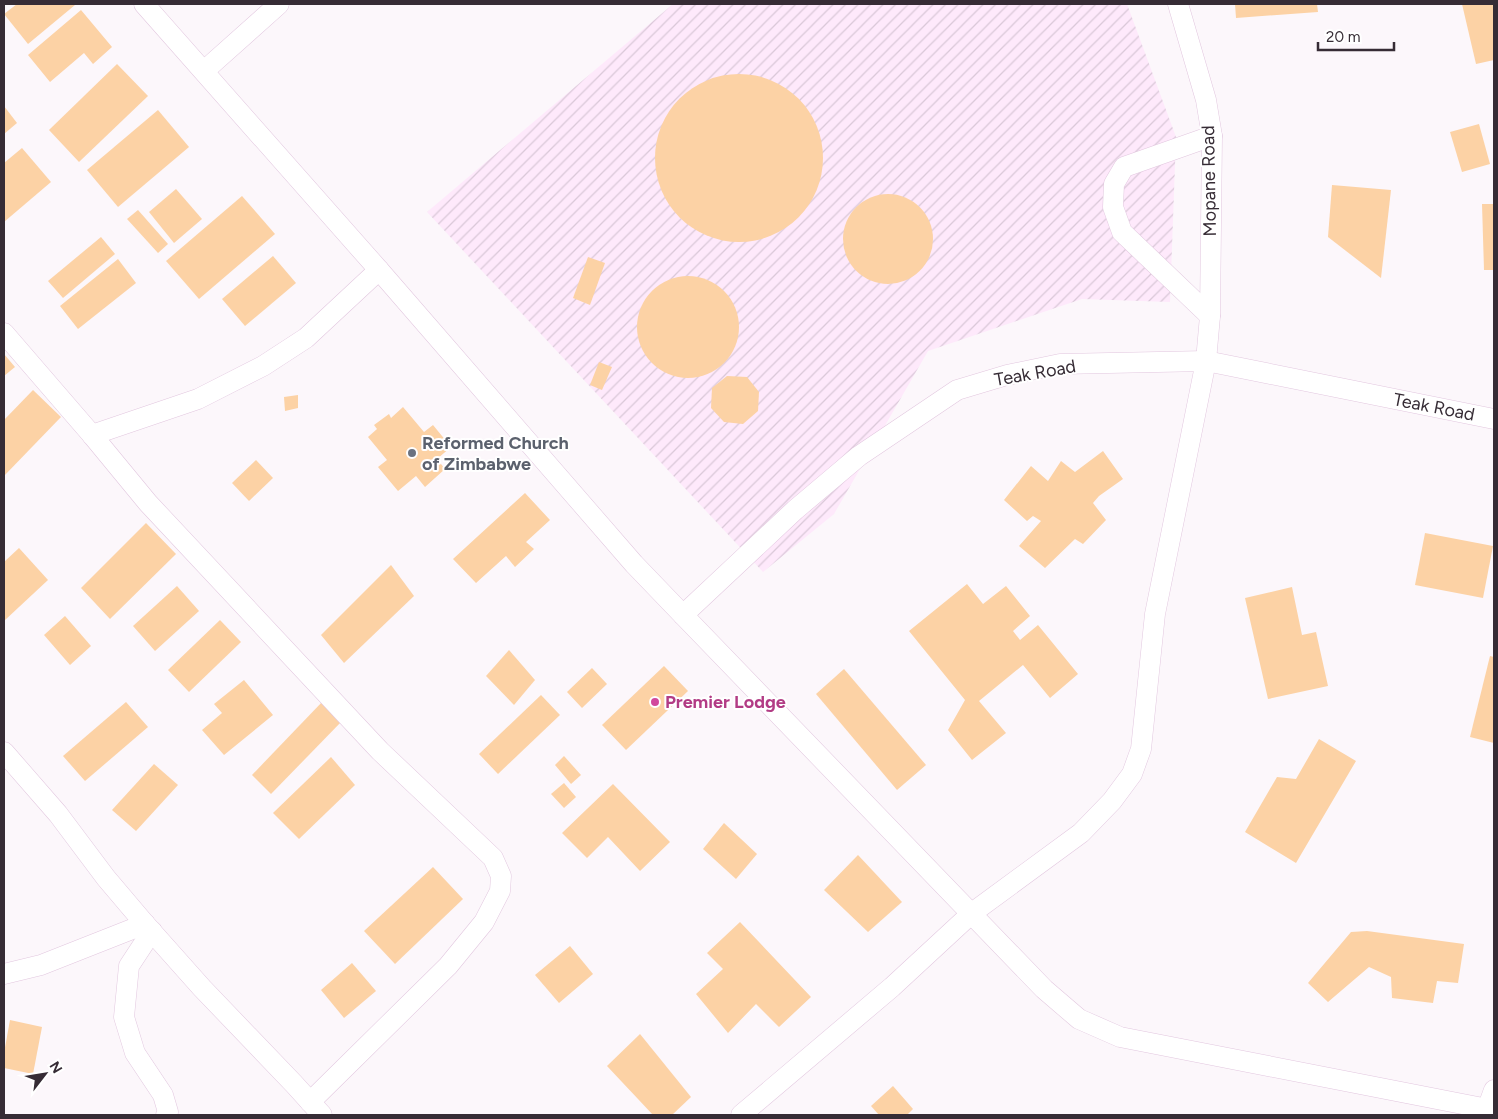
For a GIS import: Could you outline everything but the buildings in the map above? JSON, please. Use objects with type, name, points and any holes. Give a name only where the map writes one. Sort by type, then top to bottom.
[{"type":"street","points":[[144,4],[379,270],[634,564],[1044,988],[1079,1019],[1120,1037],[1486,1112],[1494,1090]]},
{"type":"street","points":[[204,71],[279,4]]},
{"type":"street","name":"Mopane Road","points":[[740,1115],[892,987],[972,913],[1081,833],[1112,801],[1132,774],[1141,748],[1155,614],[1206,361],[1210,316],[1212,136],[1206,100],[1178,4]]},
{"type":"street","points":[[1210,316],[1122,232],[1113,207],[1114,184],[1124,167],[1212,136]]},
{"type":"street","points":[[92,435],[198,400],[263,366],[306,338],[379,270]]},
{"type":"street","points":[[4,333],[148,503],[373,744],[493,858],[501,876],[500,891],[484,922],[448,966],[316,1109],[148,928],[106,878],[58,814],[4,752]]},
{"type":"street","name":"Teak Road","points":[[682,615],[795,510],[859,456],[958,390],[1007,375],[1060,364],[1206,361],[1494,419]]},
{"type":"street","points":[[4,974],[41,965],[148,928]]},
{"type":"street","points":[[148,928],[129,966],[124,1017],[135,1053],[163,1095],[168,1112],[166,1115]]},
{"type":"shaded area","points":[[673,4],[1127,4],[1176,137],[1170,302],[1082,299],[928,351],[834,514],[763,572],[427,212]]},
{"type":"place","name":"Reformed Church of Zimbabwe","points":[[412,453]]},
{"type":"place","name":"Premier Lodge","points":[[655,702]]}]
